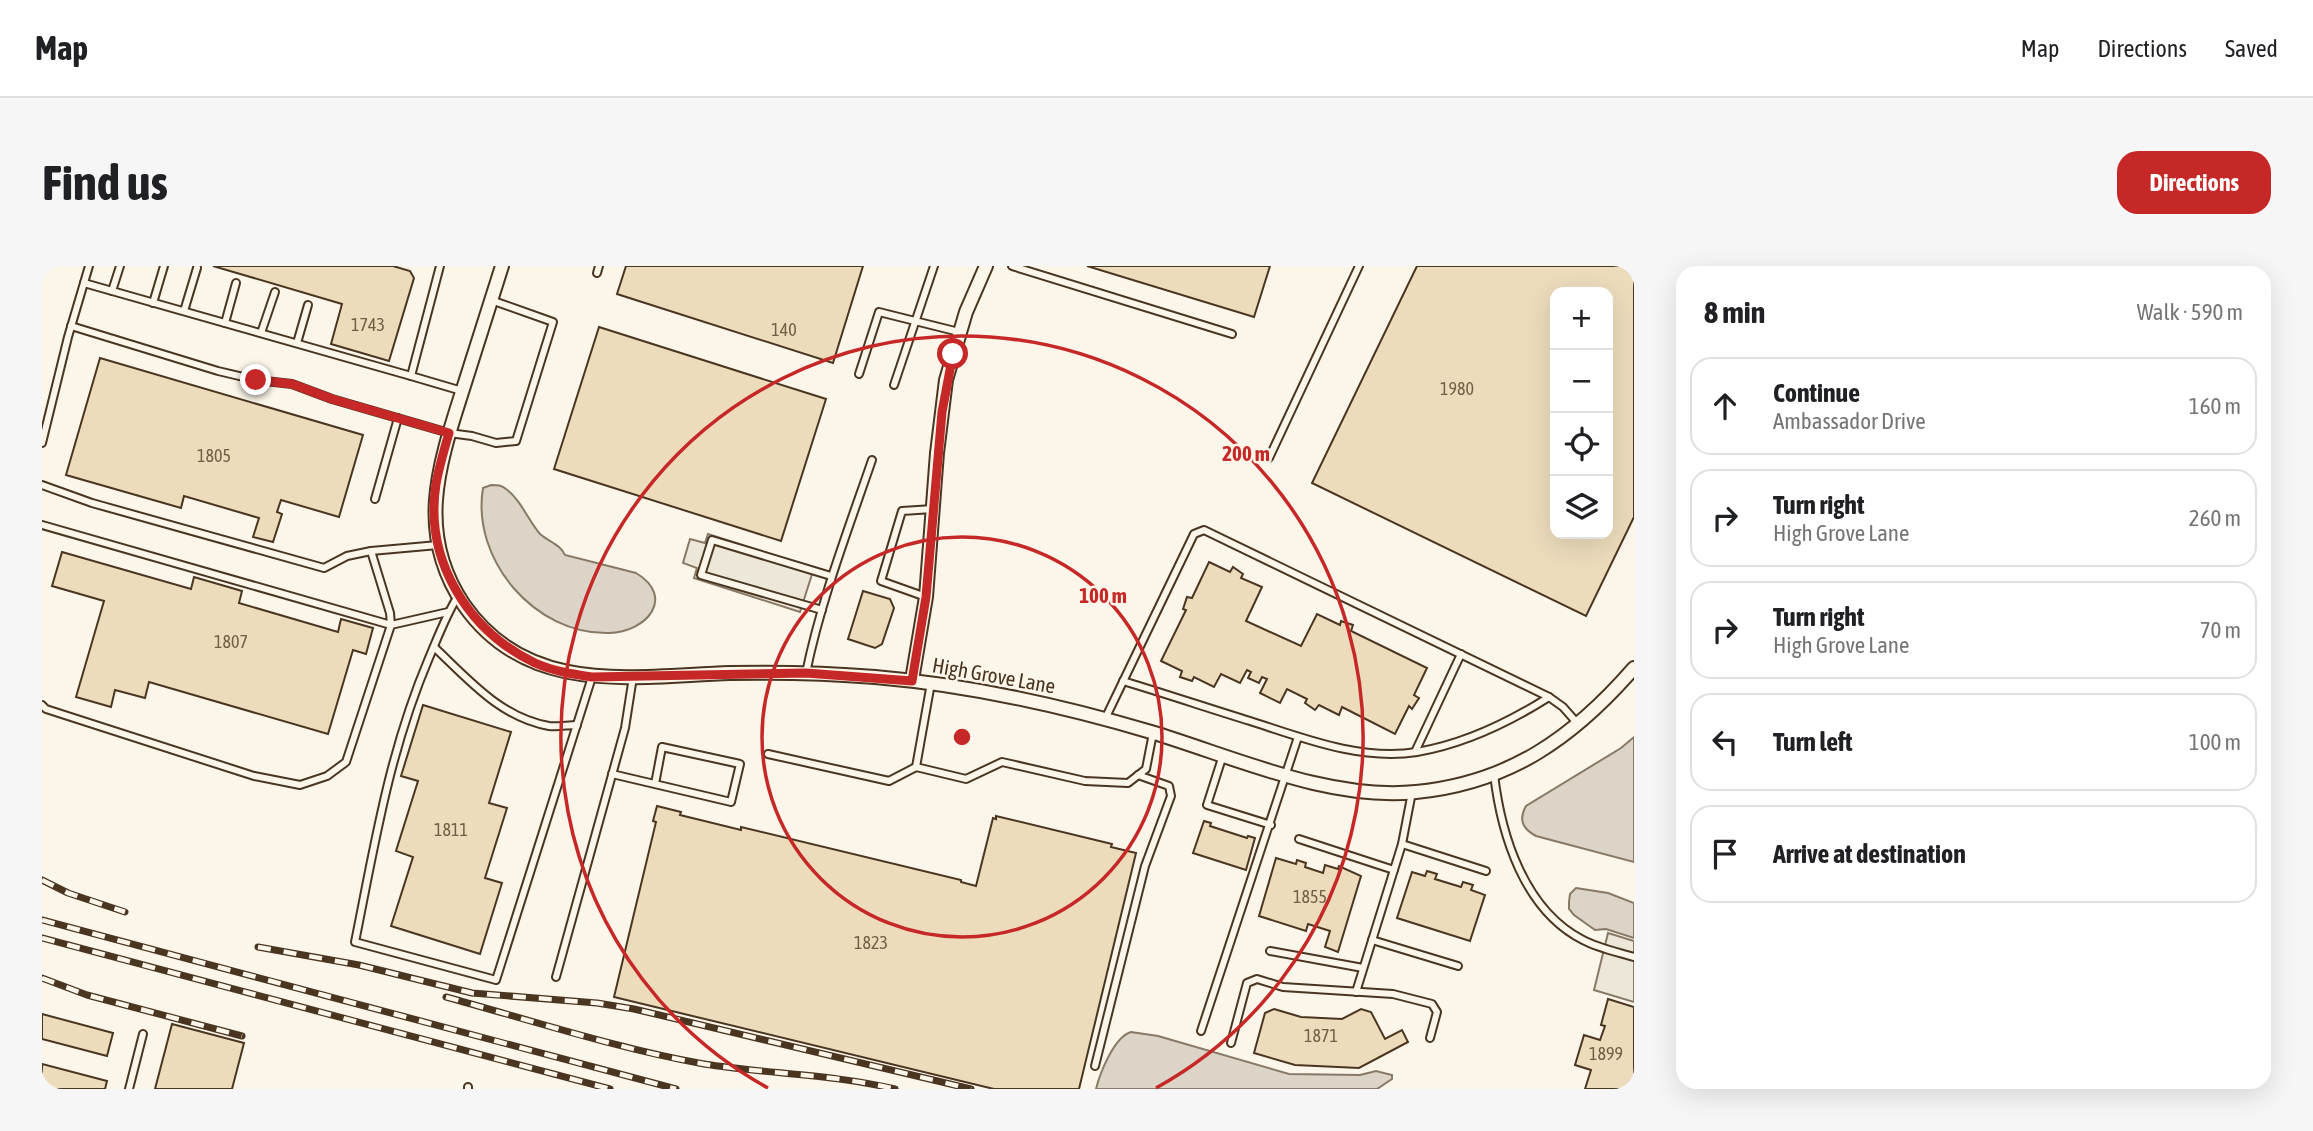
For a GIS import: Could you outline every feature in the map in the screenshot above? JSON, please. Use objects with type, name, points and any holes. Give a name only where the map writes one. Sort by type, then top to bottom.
[{"type":"street","name":"High Grove Lane","points":[[502,266],[449,433],[435,487],[435,527],[444,566],[458,596],[478,622],[512,651],[556,671],[592,677],[806,673],[931,683],[998,693],[1105,719],[1287,775],[1350,790],[1412,792],[1450,787],[1494,774],[1536,755],[1579,725],[1634,668]]},
{"type":"street","points":[[912,681],[926,597],[937,453],[946,380],[959,332],[985,266]]},
{"type":"lane","points":[[42,443],[89,266]]},
{"type":"lane","points":[[113,291],[120,266]]},
{"type":"lane","points":[[153,303],[164,266]]},
{"type":"lane","points":[[411,376],[440,266]]},
{"type":"lane","points":[[894,385],[934,266]]},
{"type":"lane","points":[[1012,266],[1232,334]]},
{"type":"lane","points":[[1269,458],[1359,266]]},
{"type":"lane","points":[[184,312],[197,268]]},
{"type":"lane","points":[[84,283],[462,391]]},
{"type":"lane","points":[[225,323],[236,283]]},
{"type":"lane","points":[[261,333],[275,292]]},
{"type":"lane","points":[[71,326],[218,371],[256,380],[292,384],[449,433],[496,443],[516,441],[553,322],[491,300]]},
{"type":"lane","points":[[297,343],[308,304]]},
{"type":"lane","points":[[859,374],[879,312],[959,332]]},
{"type":"lane","points":[[375,499],[398,418]]},
{"type":"lane","points":[[806,673],[831,576],[872,460]]},
{"type":"lane","points":[[42,485],[92,503],[324,568],[348,556],[371,551],[438,545]]},
{"type":"lane","points":[[926,597],[881,581],[902,511],[933,509]]},
{"type":"lane","points":[[42,526],[391,625],[448,612]]},
{"type":"lane","points":[[1105,719],[1194,534],[1203,530],[1549,697],[1563,707],[1579,725]]},
{"type":"lane","points":[[822,610],[701,575],[712,540],[831,576]]},
{"type":"lane","points":[[42,705],[46,709],[254,776],[300,785],[327,776],[346,762],[391,625],[390,613],[371,551]]},
{"type":"lane","points":[[458,596],[448,612],[406,716],[386,784],[355,942],[496,980],[592,677]]},
{"type":"lane","points":[[434,647],[484,695],[512,715],[550,726],[577,725]]},
{"type":"lane","points":[[1415,752],[1461,654]]},
{"type":"lane","points":[[556,977],[625,728],[633,677]]},
{"type":"lane","points":[[1123,681],[1298,737],[1354,750],[1415,752],[1463,739],[1502,725],[1549,697]]},
{"type":"lane","points":[[916,767],[931,683]]},
{"type":"lane","points":[[768,754],[889,781],[916,767],[966,779],[1002,762],[1085,781],[1128,783],[1146,769],[1153,733]]},
{"type":"lane","points":[[1201,1031],[1298,737]]},
{"type":"lane","points":[[612,774],[731,802],[740,764],[662,747],[655,784]]},
{"type":"lane","points":[[1223,755],[1207,805],[1271,825]]},
{"type":"lane","points":[[1494,774],[1497,801],[1519,873],[1548,915],[1582,940],[1634,957]]},
{"type":"lane","points":[[1095,1066],[1145,866],[1171,796],[1169,786],[1138,775]]},
{"type":"lane","points":[[1356,992],[1402,844],[1412,792]]},
{"type":"lane","points":[[1298,839],[1394,870]]},
{"type":"lane","points":[[1402,844],[1486,871]]},
{"type":"lane","points":[[1372,940],[1458,966]]},
{"type":"lane","points":[[1270,951],[1363,968]]},
{"type":"lane","points":[[1231,1043],[1247,983],[1257,979],[1283,987],[1393,993],[1432,1004],[1437,1012],[1430,1038]]},
{"type":"lane","points":[[129,1089],[143,1034]]},
{"type":"shaded area","points":[[491,485],[503,487],[511,494],[540,534],[565,555],[636,573],[648,582],[654,592],[652,612],[635,627],[609,633],[582,630],[556,621],[533,607],[514,588],[498,566],[487,541],[482,515],[483,488]]},
{"type":"shaded area","points":[[708,534],[814,568],[800,612],[694,578],[697,568],[683,563],[690,539],[705,543]]},
{"type":"shaded area","points":[[1634,737],[1634,862],[1536,836],[1525,827],[1522,816],[1526,806],[1621,748]]},
{"type":"shaded area","points":[[1576,888],[1608,893],[1634,903],[1634,938],[1606,929],[1595,930],[1574,915],[1569,909],[1569,902],[1570,894]]},
{"type":"shaded area","points":[[1608,933],[1634,941],[1634,1002],[1594,990]]},
{"type":"shaded area","points":[[1131,1032],[1158,1036],[1289,1074],[1360,1075],[1376,1071],[1392,1075],[1392,1079],[1377,1089],[1096,1089],[1104,1065],[1114,1048]]},
{"type":"building","points":[[213,266],[393,266],[410,271],[414,278],[389,361],[331,344],[342,304]]},
{"type":"building","points":[[626,266],[863,266],[833,363],[617,294]]},
{"type":"building","points":[[1087,266],[1270,266],[1254,317]]},
{"type":"building","points":[[1417,266],[1634,266],[1634,517],[1586,616],[1312,483]]},
{"type":"building","points":[[599,327],[826,399],[781,541],[554,469]]},
{"type":"building","points":[[100,358],[363,435],[339,517],[281,500],[277,512],[282,514],[273,542],[253,537],[259,518],[184,496],[181,508],[66,475]]},
{"type":"building","points":[[62,552],[191,589],[194,577],[242,591],[239,603],[338,632],[341,619],[373,628],[366,654],[353,650],[328,734],[149,682],[145,698],[115,690],[111,707],[76,697],[104,601],[52,586]]},
{"type":"building","points":[[1209,562],[1230,572],[1233,567],[1243,574],[1241,578],[1262,587],[1246,621],[1301,646],[1317,614],[1340,625],[1341,621],[1353,625],[1351,631],[1427,668],[1414,695],[1419,698],[1412,709],[1409,706],[1395,734],[1342,707],[1339,715],[1319,705],[1315,710],[1305,703],[1307,699],[1287,689],[1280,703],[1260,693],[1267,679],[1262,677],[1259,683],[1248,678],[1251,672],[1247,670],[1240,683],[1221,674],[1214,687],[1194,677],[1192,681],[1180,677],[1182,671],[1161,661],[1186,610],[1183,609],[1187,597],[1192,598]]},
{"type":"building","points":[[863,591],[890,599],[894,608],[882,644],[875,648],[848,639]]},
{"type":"building","points":[[423,705],[511,732],[489,803],[507,808],[485,878],[502,883],[480,954],[391,926],[413,857],[396,851],[418,781],[401,776]]},
{"type":"building","points":[[657,806],[681,812],[680,815],[741,830],[741,827],[961,880],[976,886],[993,818],[996,819],[996,816],[1112,844],[1111,847],[1136,853],[1079,1089],[994,1089],[614,997],[656,822],[653,821]]},
{"type":"building","points":[[1204,821],[1211,823],[1210,826],[1255,838],[1246,870],[1193,853]]},
{"type":"building","points":[[1276,858],[1296,864],[1297,860],[1306,863],[1305,867],[1323,873],[1325,865],[1338,869],[1339,866],[1361,876],[1338,952],[1325,947],[1330,931],[1308,924],[1306,931],[1259,916]]},
{"type":"building","points":[[1427,871],[1437,874],[1435,879],[1461,887],[1463,882],[1473,885],[1471,890],[1485,895],[1470,941],[1397,918],[1412,872],[1425,876]]},
{"type":"building","points":[[1608,999],[1634,1007],[1634,1089],[1585,1089],[1591,1070],[1575,1065],[1584,1035],[1600,1040],[1605,1026],[1601,1025]]},
{"type":"building","points":[[1274,1009],[1301,1017],[1342,1019],[1361,1009],[1371,1012],[1385,1039],[1402,1030],[1408,1042],[1359,1068],[1295,1065],[1254,1053],[1265,1013]]},
{"type":"building","points":[[42,1014],[113,1033],[107,1056],[42,1039]]},
{"type":"building","points":[[172,1024],[244,1043],[232,1089],[155,1089]]},
{"type":"building","points":[[42,1064],[107,1081],[105,1089],[42,1089]]},
{"type":"railway","points":[[42,880],[68,893],[125,912]]},
{"type":"railway","points":[[42,920],[676,1089]]},
{"type":"railway","points":[[42,938],[610,1089]]},
{"type":"railway","points":[[258,947],[359,965],[472,993],[597,1003],[634,1009],[971,1089]]},
{"type":"railway","points":[[42,978],[87,995],[242,1036]]},
{"type":"railway","points":[[446,997],[672,1058],[848,1080],[895,1089]]},
{"type":"route","points":[[256,380],[292,384],[332,399],[449,433],[435,487],[435,527],[444,566],[458,596],[478,622],[512,651],[537,664],[567,674],[592,677],[806,673],[912,681],[926,597],[937,453],[946,380],[953,354]]}]
